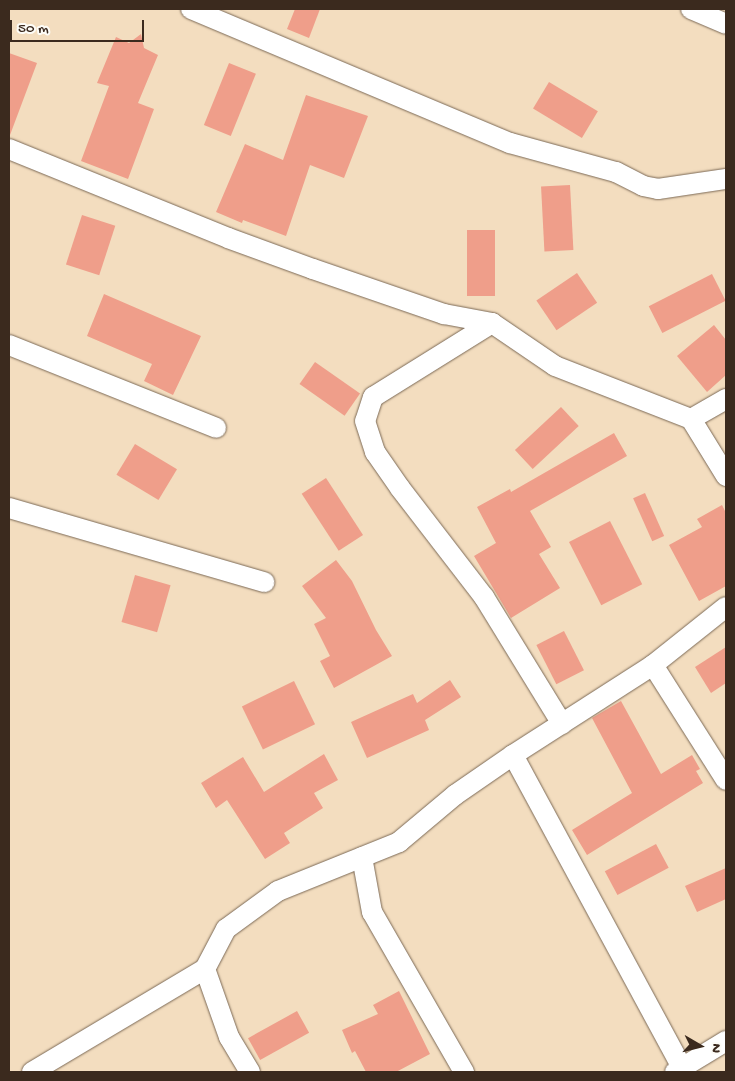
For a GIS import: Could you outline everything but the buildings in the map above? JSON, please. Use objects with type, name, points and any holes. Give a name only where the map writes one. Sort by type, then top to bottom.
[{"type":"street","points":[[191,9],[510,143],[616,172],[643,186],[658,190],[726,179]]},
{"type":"street","points":[[691,9],[726,24]]},
{"type":"street","points":[[9,149],[228,238],[313,269],[444,314],[492,323],[555,366],[692,419],[726,476]]},
{"type":"street","points":[[492,323],[373,397],[365,421],[375,452],[400,488],[484,597],[562,724]]},
{"type":"street","points":[[9,346],[216,428]]},
{"type":"street","points":[[692,419],[726,399]]},
{"type":"street","points":[[9,508],[264,582]]},
{"type":"street","points":[[32,1072],[204,969],[226,929],[278,891],[398,842],[455,796],[513,755],[653,665],[726,607]]},
{"type":"street","points":[[653,665],[726,780]]},
{"type":"street","points":[[513,755],[679,1070],[726,1041]]},
{"type":"street","points":[[362,857],[372,912],[464,1072]]},
{"type":"street","points":[[204,969],[229,1037],[250,1072]]}]
